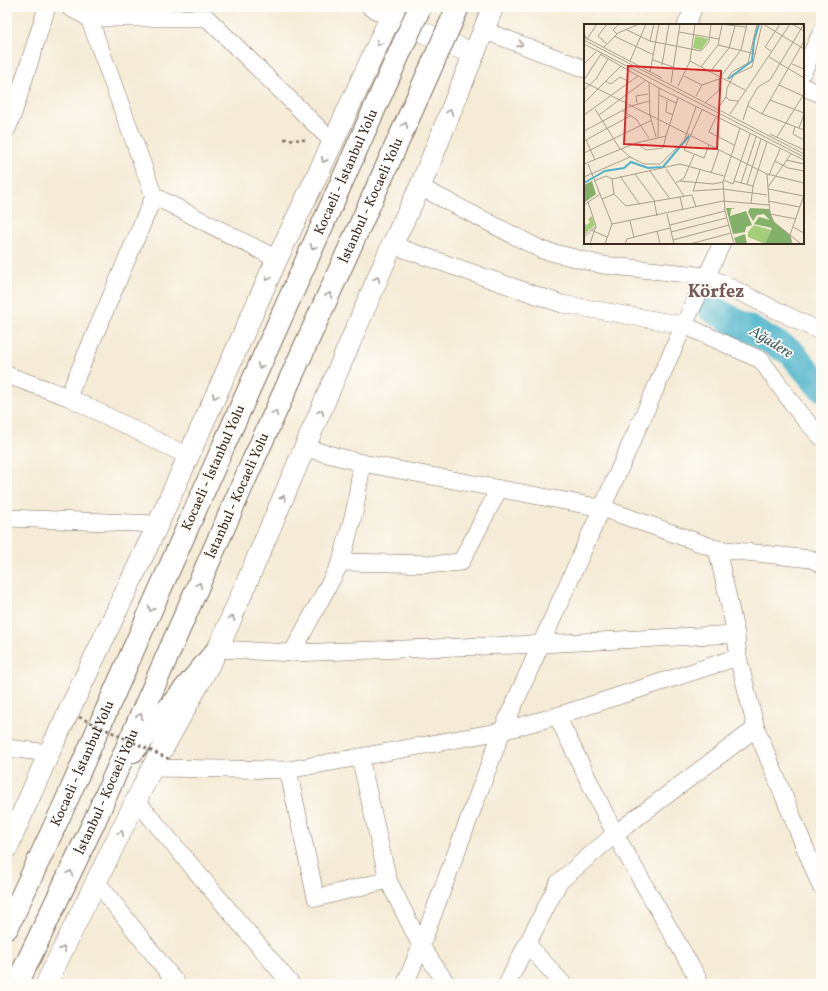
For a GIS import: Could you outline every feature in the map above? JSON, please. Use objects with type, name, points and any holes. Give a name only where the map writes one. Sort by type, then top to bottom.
[{"type":"highway","name":"Kocaeli - İstanbul Yolu","points":[[7,928],[70,792],[420,7]]},
{"type":"highway","name":"İstanbul - Kocaeli Yolu","points":[[16,984],[95,820],[253,461],[458,7]]},
{"type":"highway","points":[[116,772],[218,649]]},
{"type":"highway","points":[[7,896],[20,868],[70,792]]},
{"type":"highway","points":[[25,984],[59,895]]},
{"type":"main road","points":[[46,984],[136,800],[161,764],[218,649],[392,245],[420,187],[493,7]]},
{"type":"main road","points":[[7,848],[49,753],[158,524],[277,259],[393,13],[474,54]]},
{"type":"street","points":[[9,120],[47,7]]},
{"type":"street","points":[[69,7],[89,18],[207,18],[333,142]]},
{"type":"street","points":[[370,7],[393,13]]},
{"type":"street","points":[[686,24],[694,7]]},
{"type":"street","points":[[89,18],[154,196],[277,259]]},
{"type":"street","points":[[483,30],[584,69]]},
{"type":"street","points":[[804,70],[821,33]]},
{"type":"street","points":[[804,87],[821,94]]},
{"type":"street","points":[[420,187],[542,250],[603,265],[707,276],[821,332]]},
{"type":"street","points":[[68,397],[154,196]]},
{"type":"street","points":[[405,984],[502,732],[722,244]]},
{"type":"street","points":[[392,245],[562,304],[684,325],[761,360],[800,414],[821,437]]},
{"type":"street","points":[[7,375],[68,397],[188,456]]},
{"type":"street","points":[[305,448],[362,463],[602,508],[716,549],[811,559],[821,564]]},
{"type":"street","points":[[292,653],[341,562],[355,509],[362,463]]},
{"type":"street","points":[[341,562],[439,564],[461,562],[499,489]]},
{"type":"street","points":[[7,518],[158,524]]},
{"type":"street","points":[[716,549],[736,634],[738,657],[756,728],[817,868],[821,888]]},
{"type":"street","points":[[218,649],[292,653],[541,644],[736,634]]},
{"type":"street","points":[[161,764],[288,770],[502,732],[557,716],[738,657]]},
{"type":"street","points":[[557,716],[615,834],[701,984]]},
{"type":"street","points":[[507,984],[559,882],[615,834],[756,728]]},
{"type":"street","points":[[7,748],[49,753]]},
{"type":"street","points":[[360,757],[388,880],[420,946],[447,984]]},
{"type":"street","points":[[288,770],[316,898],[388,880]]},
{"type":"street","points":[[136,800],[291,984]]},
{"type":"street","points":[[97,882],[172,982]]},
{"type":"street","points":[[527,944],[563,984]]},
{"type":"path","points":[[79,717],[161,764]]},
{"type":"waterway","name":"Ağadere","points":[[712,309],[791,352],[821,387]]},
{"type":"district","name":"Körfez","points":[[716,292]]}]
